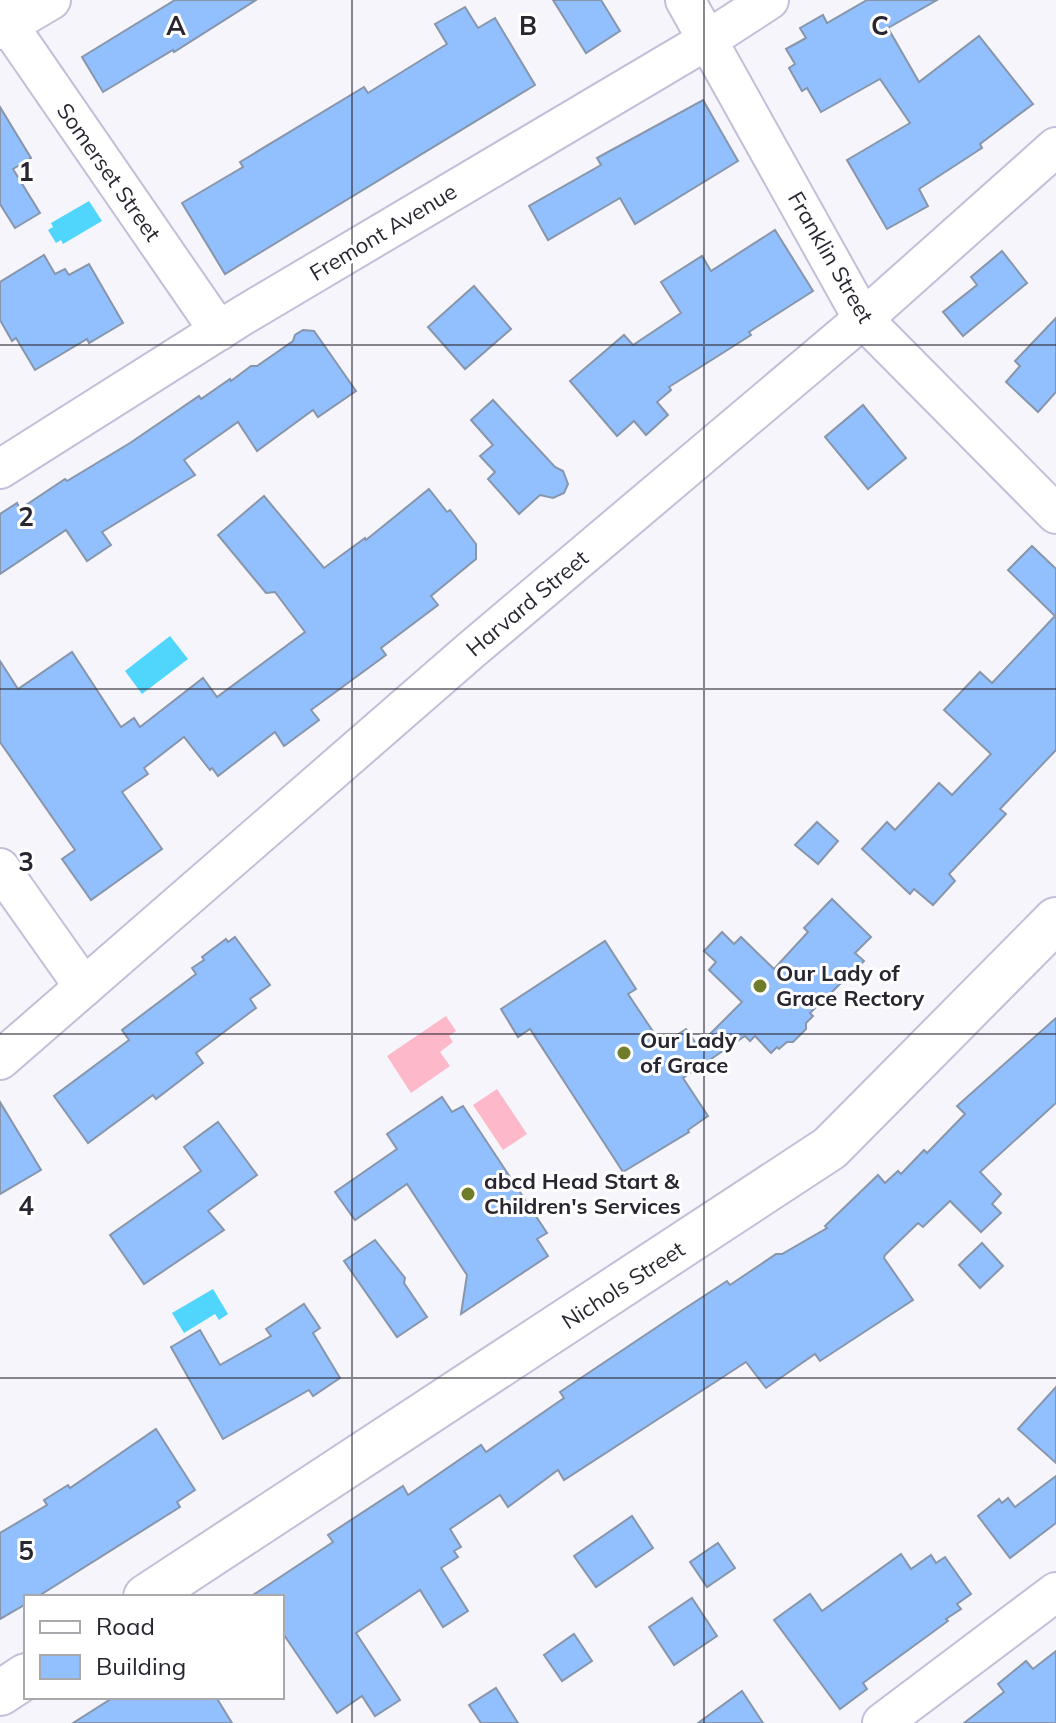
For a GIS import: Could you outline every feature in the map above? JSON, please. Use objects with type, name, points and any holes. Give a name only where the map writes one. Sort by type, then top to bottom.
[{"type":"street","points":[[3,23],[51,0]]},
{"type":"street","name":"Franklin Street","points":[[685,0],[863,319],[1056,514]]},
{"type":"street","name":"Fremont Avenue","points":[[0,469],[219,331],[709,39],[769,0]]},
{"type":"street","name":"Somerset Street","points":[[3,23],[219,331]]},
{"type":"street","name":"Harvard Street","points":[[0,1060],[470,651],[863,319],[1056,147]]},
{"type":"street","points":[[0,868],[84,987]]},
{"type":"street","name":"Nichols Street","points":[[149,1595],[830,1148],[1056,920]]},
{"type":"street","points":[[882,1723],[1056,1592]]},
{"type":"street","points":[[0,1693],[24,1677]]},
{"type":"shaded area","points":[[446,1016],[456,1031],[449,1036],[453,1042],[440,1052],[450,1066],[411,1093],[387,1056]]},
{"type":"shaded area","points":[[497,1089],[527,1134],[503,1150],[473,1105]]},
{"type":"water","points":[[89,201],[102,221],[63,244],[61,240],[56,243],[48,230],[53,227],[51,223]]},
{"type":"water","points":[[170,636],[188,659],[142,694],[125,671]]},
{"type":"water","points":[[213,1289],[228,1314],[219,1320],[215,1314],[184,1333],[172,1313]]},
{"type":"building","points":[[175,0],[256,0],[103,92],[82,57]]},
{"type":"building","points":[[553,0],[601,0],[620,31],[586,53]]},
{"type":"building","points":[[867,0],[937,0],[888,28],[919,82],[979,36],[1033,104],[980,144],[982,148],[919,189],[928,206],[887,229],[847,160],[910,123],[880,79],[821,112],[807,88],[802,91],[789,68],[795,64],[786,49],[806,38],[800,28],[823,15],[827,23]]},
{"type":"building","points":[[465,7],[478,28],[495,18],[535,85],[225,274],[182,203],[243,167],[240,162],[364,87],[368,93],[447,44],[435,24]]},
{"type":"building","points":[[703,100],[738,161],[635,224],[620,198],[548,240],[529,206],[601,165],[597,158]]},
{"type":"building","points":[[0,107],[31,158],[13,169],[40,213],[15,228],[0,204]]},
{"type":"building","points":[[775,230],[813,291],[669,387],[671,390],[657,402],[668,415],[646,435],[634,421],[617,436],[570,381],[624,335],[633,345],[681,313],[661,282],[702,256],[711,271]]},
{"type":"building","points":[[1002,251],[1027,283],[963,336],[943,312],[977,285],[971,277]]},
{"type":"building","points":[[44,255],[55,274],[65,269],[69,275],[89,264],[123,323],[89,343],[87,339],[35,370],[16,338],[12,341],[0,320],[0,282]]},
{"type":"building","points":[[474,286],[511,329],[465,369],[428,327]]},
{"type":"building","points":[[1056,318],[1056,392],[1038,412],[1006,382],[1020,366],[1015,361]]},
{"type":"building","points":[[303,330],[314,331],[356,391],[318,417],[313,410],[257,451],[238,422],[184,460],[195,475],[102,532],[111,545],[87,561],[66,530],[0,574],[0,514],[17,503],[20,509],[65,479],[67,481],[130,443],[199,396],[201,399],[251,366],[257,366],[293,341],[295,335]]},
{"type":"building","points":[[493,400],[555,467],[563,471],[568,484],[564,493],[553,498],[540,495],[519,514],[488,479],[495,472],[480,456],[493,445],[471,420]]},
{"type":"building","points":[[863,405],[906,458],[868,489],[825,437]]},
{"type":"building","points":[[429,489],[476,544],[476,559],[431,596],[438,605],[381,648],[386,655],[311,710],[319,720],[284,746],[275,732],[218,776],[184,737],[144,768],[148,774],[122,792],[162,849],[91,900],[62,859],[75,850],[0,742],[0,661],[18,689],[72,652],[121,727],[134,718],[140,727],[203,678],[217,697],[305,632],[275,592],[266,593],[218,535],[264,496],[324,568],[366,540]]},
{"type":"building","points":[[1032,546],[1056,569],[1056,750],[1000,809],[1006,814],[949,874],[955,881],[933,905],[914,889],[910,894],[862,849],[887,822],[895,830],[939,783],[952,795],[991,754],[944,710],[980,672],[992,683],[1055,616],[1008,570]]},
{"type":"building","points":[[817,822],[838,841],[818,864],[795,845]]},
{"type":"building","name":"Our Lady of Grace","points":[[832,899],[871,937],[855,953],[864,961],[810,1013],[813,1016],[806,1023],[806,1029],[793,1042],[787,1042],[779,1049],[777,1047],[771,1053],[755,1036],[750,1041],[745,1036],[683,1078],[708,1116],[689,1132],[623,1172],[530,1029],[518,1037],[501,1009],[605,941],[636,989],[628,994],[662,1045],[686,1029],[698,1046],[742,1002],[709,970],[716,962],[704,951],[722,932],[734,944],[741,937],[774,969],[808,932],[804,928]]},
{"type":"building","points":[[235,937],[270,985],[250,999],[256,1008],[196,1053],[203,1063],[156,1099],[153,1095],[88,1143],[54,1096],[129,1040],[122,1030],[196,974],[192,968],[204,960],[202,957],[226,939],[228,942]]},
{"type":"building","points":[[1056,1018],[1056,1103],[980,1172],[1001,1194],[992,1204],[1001,1213],[981,1232],[950,1201],[923,1227],[918,1223],[885,1255],[884,1258],[913,1300],[820,1361],[815,1354],[766,1388],[746,1362],[564,1480],[558,1470],[508,1507],[500,1495],[450,1529],[461,1547],[454,1551],[458,1557],[441,1568],[468,1611],[443,1627],[420,1590],[356,1633],[400,1700],[375,1716],[362,1696],[337,1713],[284,1635],[284,1595],[253,1595],[333,1542],[328,1535],[403,1486],[408,1495],[481,1445],[486,1452],[564,1398],[560,1392],[681,1311],[727,1281],[730,1285],[776,1254],[782,1254],[827,1228],[825,1226],[878,1175],[885,1183],[898,1171],[901,1174],[924,1150],[927,1153],[965,1114],[957,1106]]},
{"type":"building","name":"abcd Head Start & Children's Services","points":[[442,1097],[452,1112],[463,1106],[547,1233],[537,1239],[548,1256],[461,1314],[467,1275],[407,1184],[355,1220],[335,1192],[397,1149],[387,1134]]},
{"type":"building","points":[[0,1102],[41,1170],[0,1194]]},
{"type":"building","points":[[218,1122],[257,1175],[208,1211],[224,1230],[144,1284],[110,1235],[201,1171],[184,1147]]},
{"type":"building","points":[[375,1240],[405,1278],[404,1283],[427,1317],[397,1337],[344,1261]]},
{"type":"building","points":[[982,1243],[1003,1266],[980,1288],[959,1265]]},
{"type":"building","points":[[304,1304],[320,1328],[313,1333],[340,1378],[313,1396],[309,1390],[223,1439],[171,1347],[200,1330],[220,1365],[271,1336],[266,1329]]},
{"type":"building","points":[[1056,1387],[1056,1463],[1018,1429]]},
{"type":"building","points":[[156,1429],[195,1490],[177,1502],[180,1507],[40,1595],[24,1595],[24,1605],[0,1619],[0,1533],[47,1505],[44,1500],[68,1485],[70,1488]]},
{"type":"building","points":[[1056,1476],[1056,1523],[1010,1558],[978,1516],[999,1499],[1002,1503],[1008,1498],[1015,1507]]},
{"type":"building","points":[[632,1516],[653,1548],[596,1587],[574,1556]]},
{"type":"building","points":[[718,1543],[735,1568],[707,1587],[690,1562]]},
{"type":"building","points":[[901,1554],[911,1569],[931,1555],[936,1563],[945,1557],[971,1594],[957,1604],[961,1609],[946,1619],[948,1621],[863,1683],[867,1689],[840,1709],[774,1620],[810,1594],[822,1611]]},
{"type":"building","points":[[692,1598],[717,1636],[674,1665],[649,1627]]},
{"type":"building","points":[[574,1634],[592,1661],[562,1681],[544,1655]]},
{"type":"building","points":[[1056,1651],[1056,1723],[964,1723],[1004,1692],[998,1684],[1026,1661],[1033,1669]]},
{"type":"building","points":[[496,1688],[518,1723],[481,1723],[469,1705]]},
{"type":"building","points":[[742,1691],[763,1723],[698,1723]]},
{"type":"building","points":[[111,1699],[217,1699],[232,1723],[73,1723]]},
{"type":"place","name":"Our Lady of Grace Rectory","points":[[760,986]]},
{"type":"place","name":"Our Lady of Grace","points":[[624,1053]]},
{"type":"place","name":"abcd Head Start & Children's Services","points":[[468,1194]]}]
